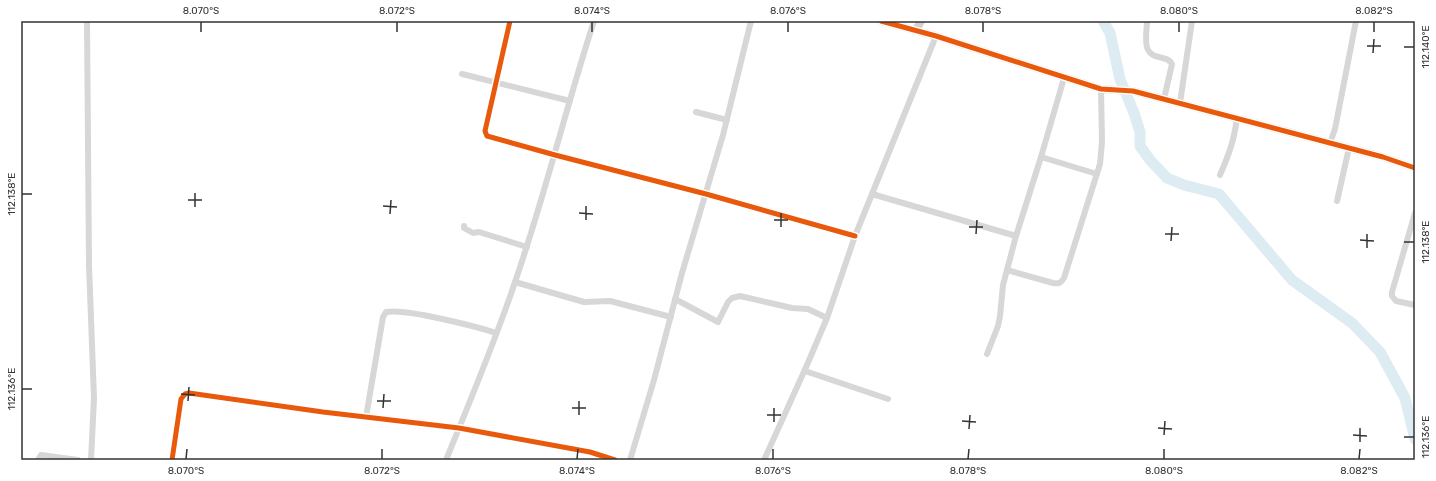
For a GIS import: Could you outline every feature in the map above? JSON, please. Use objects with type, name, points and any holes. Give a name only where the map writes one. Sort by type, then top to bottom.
[{"type":"street","points":[[87,21],[89,265],[94,398],[91,460]]},
{"type":"street","points":[[510,21],[485,130],[487,136],[706,194],[855,236]]},
{"type":"street","points":[[446,460],[515,282],[555,155],[594,21]]},
{"type":"street","points":[[630,460],[706,194],[751,21]]},
{"type":"street","points":[[881,21],[936,36],[1101,89],[1133,91],[1383,157],[1415,168]]},
{"type":"street","points":[[916,30],[921,21]]},
{"type":"street","points":[[1147,21],[1148,50],[1154,55],[1169,60],[1172,64],[1164,99]]},
{"type":"street","points":[[1180,103],[1192,21]]},
{"type":"street","points":[[1330,143],[1335,130],[1356,21]]},
{"type":"street","points":[[764,460],[805,371],[827,318],[855,236],[936,36]]},
{"type":"street","points":[[462,74],[570,101]]},
{"type":"street","points":[[987,354],[1000,316],[1006,270],[1064,78]]},
{"type":"street","points":[[1006,270],[1053,283],[1058,284],[1062,282],[1097,174],[1102,142],[1101,89]]},
{"type":"street","points":[[696,112],[726,120]]},
{"type":"street","points":[[1220,175],[1234,137],[1237,118]]},
{"type":"street","points":[[1337,201],[1349,148]]},
{"type":"street","points":[[1041,157],[1097,174]]},
{"type":"street","points":[[872,194],[1016,236]]},
{"type":"street","points":[[1415,213],[1392,296],[1396,301],[1415,305]]},
{"type":"street","points":[[464,226],[464,228],[473,233],[479,232],[526,247]]},
{"type":"street","points":[[515,282],[584,302],[610,301],[671,317]]},
{"type":"street","points":[[675,299],[718,322],[728,302],[732,298],[740,296],[792,308],[808,309],[827,318]]},
{"type":"street","points":[[366,417],[383,317],[386,312],[410,313],[440,318],[496,333]]},
{"type":"street","points":[[805,371],[888,399]]},
{"type":"street","points":[[172,460],[181,398],[187,393],[459,428],[590,452],[615,460]]},
{"type":"street","points":[[38,460],[39,456],[41,455],[78,460]]},
{"type":"waterway","points":[[1103,21],[1110,33],[1120,79],[1140,132],[1140,146],[1150,160],[1167,178],[1184,185],[1219,194],[1292,280],[1352,323],[1380,352],[1405,398],[1415,439]]},
{"type":"cycle path","points":[[510,21],[485,131],[487,136],[706,194],[855,236]]},
{"type":"cycle path","points":[[881,21],[936,36],[1101,89],[1133,91],[1383,157],[1415,168]]},
{"type":"cycle path","points":[[172,460],[181,399],[185,394],[189,393],[323,412],[459,428],[590,452],[615,460]]}]
